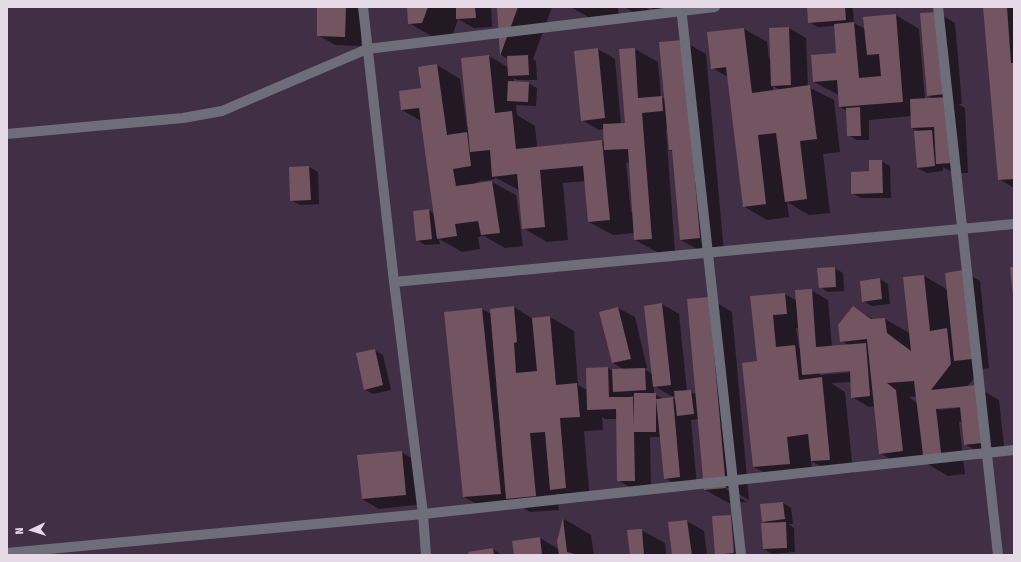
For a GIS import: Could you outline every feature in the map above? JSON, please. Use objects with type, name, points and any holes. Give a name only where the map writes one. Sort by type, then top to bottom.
[{"type":"street","points":[[363,7],[394,282],[423,514],[426,555]]},
{"type":"street","points":[[7,134],[183,118],[222,111],[367,49],[715,7]]},
{"type":"street","points":[[938,7],[998,555]]},
{"type":"street","points":[[681,10],[741,555]]},
{"type":"street","points":[[394,282],[708,252],[963,230],[1014,224]]},
{"type":"street","points":[[7,553],[423,514],[1014,450]]},
{"type":"building","points":[[317,7],[346,7],[345,37],[317,36]]},
{"type":"building","points":[[407,7],[428,7],[422,23],[408,24]]},
{"type":"building","points":[[456,7],[475,7],[476,18],[456,19]]},
{"type":"building","points":[[497,7],[518,7],[500,56]]},
{"type":"building","points":[[807,7],[845,7],[846,20],[808,23]]},
{"type":"building","points":[[983,7],[1007,7],[1011,63],[1014,63],[1014,179],[998,180]]},
{"type":"building","points":[[938,12],[946,94],[927,96],[920,13]]},
{"type":"building","points":[[896,14],[903,102],[839,107],[837,80],[813,82],[811,55],[836,53],[834,24],[854,22],[859,78],[881,76],[879,54],[867,55],[863,17]]},
{"type":"building","points":[[789,27],[791,85],[771,86],[769,28]]},
{"type":"building","points":[[744,28],[752,93],[810,85],[817,139],[800,141],[807,199],[785,202],[776,133],[758,135],[766,204],[743,207],[726,67],[711,69],[707,32]]},
{"type":"building","points":[[683,40],[700,238],[680,240],[672,150],[669,150],[659,42]]},
{"type":"building","points":[[598,48],[605,118],[581,121],[574,51]]},
{"type":"building","points":[[635,48],[638,98],[662,96],[663,111],[642,113],[652,239],[634,240],[628,149],[604,150],[603,124],[625,123],[619,49]]},
{"type":"building","points":[[489,55],[495,113],[512,111],[516,149],[602,140],[610,220],[588,222],[583,166],[540,170],[545,227],[522,229],[517,174],[492,177],[490,150],[470,152],[461,58]]},
{"type":"building","points":[[528,55],[529,75],[508,76],[507,56]]},
{"type":"building","points":[[437,64],[447,135],[467,132],[471,166],[453,169],[456,186],[492,181],[500,233],[481,235],[478,221],[455,224],[457,236],[437,239],[419,108],[401,110],[399,91],[421,88],[418,67]]},
{"type":"building","points":[[508,81],[529,82],[528,102],[507,101]]},
{"type":"building","points":[[949,97],[952,163],[936,164],[934,127],[911,128],[910,99]]},
{"type":"building","points":[[860,107],[861,136],[847,136],[846,108]]},
{"type":"building","points":[[932,130],[935,166],[917,168],[914,131]]},
{"type":"building","points":[[869,160],[882,160],[883,193],[851,194],[851,172],[869,171]]},
{"type":"building","points":[[309,166],[311,200],[290,201],[289,167]]},
{"type":"building","points":[[429,209],[432,239],[416,241],[413,211]]},
{"type":"building","points":[[835,267],[836,287],[819,288],[817,268]]},
{"type":"building","points":[[1010,267],[1014,267],[1014,295],[1013,295]]},
{"type":"building","points":[[963,270],[972,359],[954,361],[945,273]]},
{"type":"building","points":[[924,275],[930,331],[947,328],[951,364],[931,390],[976,385],[982,443],[964,445],[960,407],[936,409],[942,461],[924,463],[914,381],[887,383],[896,390],[903,451],[879,454],[867,339],[840,342],[838,325],[853,306],[871,319],[885,318],[887,333],[911,351],[903,277]]},
{"type":"building","points":[[880,278],[882,299],[862,302],[860,281]]},
{"type":"building","points":[[812,289],[816,347],[866,343],[870,396],[851,398],[850,371],[802,375],[795,290]]},
{"type":"building","points":[[785,293],[787,314],[773,315],[776,347],[795,345],[799,380],[822,377],[830,460],[811,461],[808,434],[787,437],[790,464],[753,467],[742,363],[757,361],[750,296]]},
{"type":"building","points":[[709,297],[726,488],[704,490],[687,299]]},
{"type":"building","points":[[662,303],[671,385],[653,387],[644,306]]},
{"type":"building","points":[[514,306],[517,342],[514,343],[516,373],[537,371],[532,318],[550,316],[556,385],[577,383],[580,417],[560,418],[566,488],[550,490],[545,432],[530,433],[536,496],[506,499],[490,309]]},
{"type":"building","points":[[618,307],[631,359],[612,363],[599,312]]},
{"type":"building","points":[[482,308],[501,494],[463,497],[444,312]]},
{"type":"building","points":[[375,349],[383,385],[364,390],[356,353]]},
{"type":"building","points":[[608,367],[609,397],[633,397],[634,427],[634,393],[656,393],[656,432],[634,432],[635,481],[617,481],[616,409],[587,410],[586,368]]},
{"type":"building","points":[[645,368],[646,390],[613,392],[612,369]]},
{"type":"building","points":[[691,390],[694,414],[677,416],[674,391]]},
{"type":"building","points":[[673,397],[680,477],[664,479],[656,399]]},
{"type":"building","points":[[402,451],[406,495],[362,499],[357,455]]},
{"type":"building","points":[[783,502],[785,519],[762,522],[760,504]]},
{"type":"building","points":[[731,515],[734,553],[715,555],[712,516]]},
{"type":"building","points":[[563,518],[567,552],[578,555],[559,555],[557,541]]},
{"type":"building","points":[[687,520],[692,555],[672,555],[668,522]]},
{"type":"building","points":[[786,522],[787,548],[763,549],[761,523]]},
{"type":"building","points":[[642,529],[644,555],[630,555],[627,530]]},
{"type":"building","points":[[540,537],[542,555],[514,555],[512,541]]},
{"type":"building","points":[[493,548],[494,555],[469,555],[468,552]]}]
